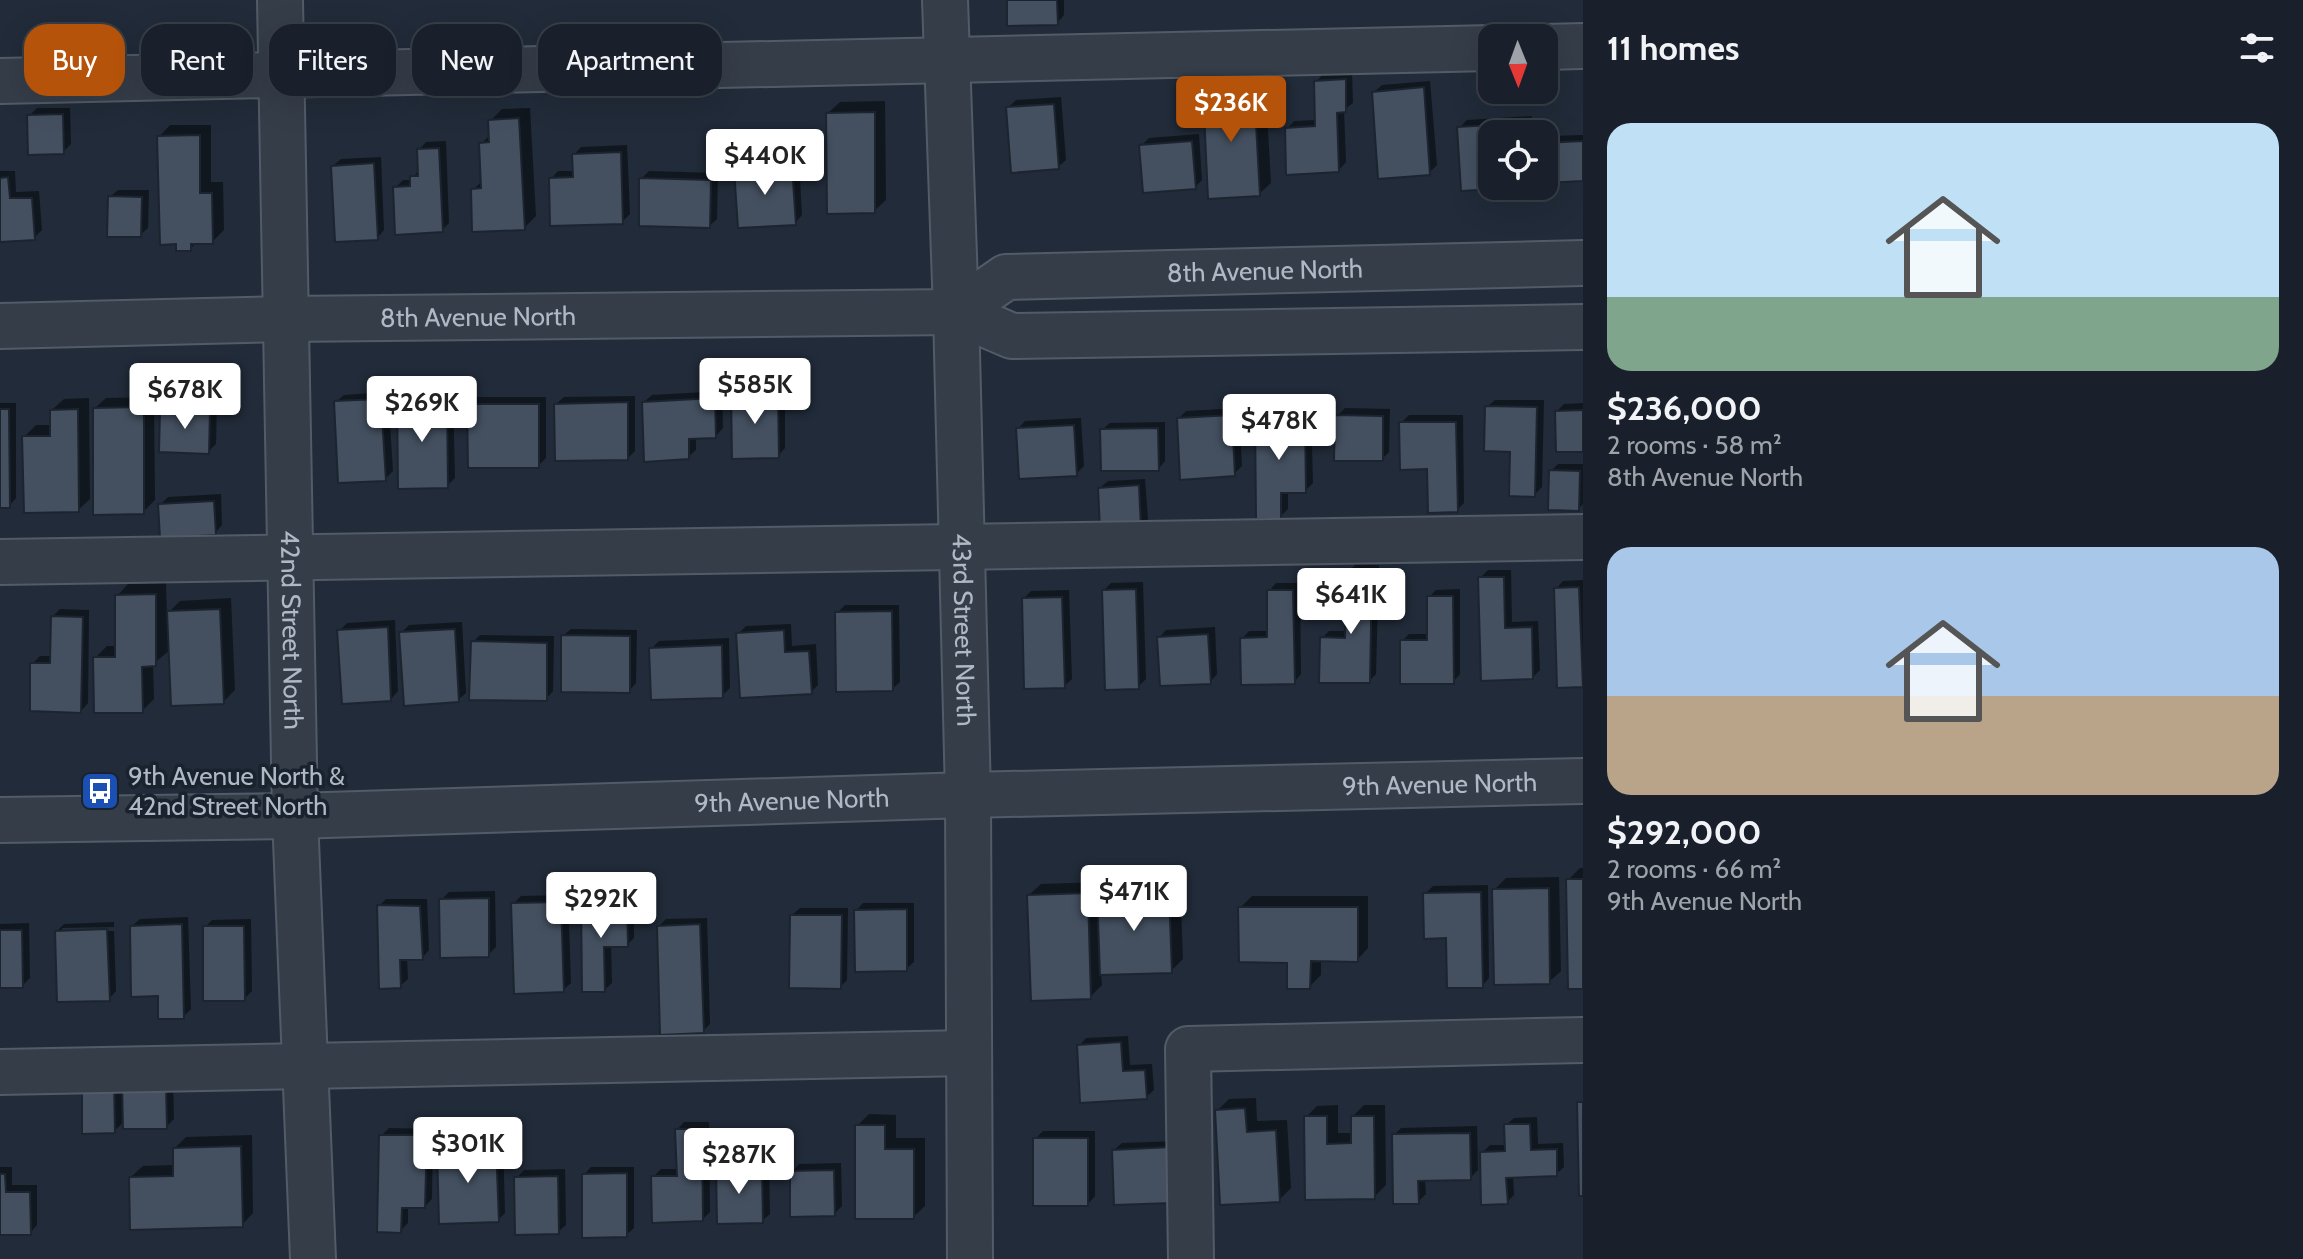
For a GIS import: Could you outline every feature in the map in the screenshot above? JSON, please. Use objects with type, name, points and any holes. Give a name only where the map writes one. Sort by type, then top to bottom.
[{"type":"street","name":"42nd Street North","points":[[280,0],[280,24]]},
{"type":"street","name":"43rd Street North","points":[[945,0],[968,795],[970,1259]]},
{"type":"street","points":[[1558,47],[1583,46]]},
{"type":"street","points":[[396,73],[1478,48]]},
{"type":"street","points":[[0,81],[269,76]]},
{"type":"street","name":"42nd Street North","points":[[281,96],[295,816],[313,1259]]},
{"type":"street","name":"8th Avenue North","points":[[956,312],[1006,277],[1583,263]]},
{"type":"street","name":"8th Avenue North","points":[[0,326],[286,319],[956,312],[1012,336],[1583,327]]},
{"type":"street","points":[[0,562],[1583,537]]},
{"type":"street","name":"9th Avenue North","points":[[0,820],[295,816],[968,795],[1583,781]]},
{"type":"street","points":[[1191,1259],[1188,1049],[1583,1040]]},
{"type":"street","points":[[0,1072],[969,1053]]},
{"type":"building","points":[[1007,0],[1057,0],[1058,25],[1007,26]]},
{"type":"building","points":[[1346,79],[1346,112],[1337,113],[1339,172],[1286,175],[1285,128],[1315,126],[1314,81]]},
{"type":"building","points":[[1424,87],[1430,175],[1378,179],[1372,92]]},
{"type":"building","points":[[1254,88],[1260,196],[1208,199],[1203,91]]},
{"type":"building","points":[[1054,104],[1059,169],[1011,173],[1006,107]]},
{"type":"building","points":[[875,112],[875,213],[827,214],[826,113]]},
{"type":"building","points":[[63,114],[64,154],[28,155],[27,115]]},
{"type":"building","points":[[519,118],[525,230],[472,232],[471,189],[481,188],[479,143],[489,142],[488,120]]},
{"type":"building","points":[[1478,126],[1478,190],[1461,191],[1457,127]]},
{"type":"building","points":[[200,135],[200,193],[212,193],[213,244],[191,244],[191,251],[176,251],[176,244],[160,245],[157,136]]},
{"type":"building","points":[[1192,141],[1196,189],[1143,193],[1139,145]]},
{"type":"building","points":[[1583,141],[1583,181],[1558,182],[1558,142]]},
{"type":"building","points":[[439,148],[443,232],[395,235],[393,187],[410,186],[410,176],[418,176],[417,149]]},
{"type":"building","points":[[621,152],[623,224],[550,226],[549,178],[573,177],[572,154]]},
{"type":"building","points":[[374,163],[378,240],[335,242],[331,166]]},
{"type":"building","points":[[792,166],[796,225],[738,228],[734,169]]},
{"type":"building","points":[[8,177],[10,198],[32,198],[35,240],[0,242],[0,178]]},
{"type":"building","points":[[639,178],[711,180],[710,228],[639,226]]},
{"type":"building","points":[[108,196],[142,197],[141,237],[107,237]]},
{"type":"building","points":[[778,394],[779,458],[732,459],[731,395]]},
{"type":"building","points":[[447,398],[448,488],[398,489],[397,399]]},
{"type":"building","points":[[715,398],[716,438],[689,439],[689,459],[644,462],[642,402]]},
{"type":"building","points":[[381,399],[386,481],[338,483],[334,401]]},
{"type":"building","points":[[628,402],[628,460],[555,461],[554,404]]},
{"type":"building","points":[[467,404],[539,404],[539,468],[468,468]]},
{"type":"building","points":[[1485,406],[1537,407],[1535,497],[1509,496],[1510,452],[1484,451]]},
{"type":"building","points":[[144,407],[144,514],[93,515],[93,408]]},
{"type":"building","points":[[0,409],[9,409],[10,508],[0,508]]},
{"type":"building","points":[[78,409],[79,512],[24,513],[22,436],[50,436],[50,410]]},
{"type":"building","points":[[160,409],[210,410],[209,454],[159,452]]},
{"type":"building","points":[[1583,410],[1583,452],[1556,452],[1555,411]]},
{"type":"building","points":[[1232,415],[1235,476],[1180,480],[1177,418]]},
{"type":"building","points":[[1305,415],[1306,493],[1281,493],[1281,519],[1256,519],[1255,416]]},
{"type":"building","points":[[1335,415],[1383,416],[1383,461],[1334,461]]},
{"type":"building","points":[[1399,422],[1456,422],[1458,512],[1428,513],[1427,469],[1400,470]]},
{"type":"building","points":[[1074,425],[1077,476],[1019,479],[1016,428]]},
{"type":"building","points":[[1158,428],[1159,471],[1101,471],[1100,429]]},
{"type":"building","points":[[1549,470],[1580,471],[1579,511],[1548,510]]},
{"type":"building","points":[[1139,485],[1141,529],[1100,530],[1098,488]]},
{"type":"building","points":[[214,501],[216,535],[160,538],[158,504]]},
{"type":"building","points":[[1346,571],[1372,571],[1370,683],[1319,683],[1320,637],[1345,638]]},
{"type":"building","points":[[1478,577],[1504,577],[1505,628],[1532,627],[1533,679],[1481,681]]},
{"type":"building","points":[[1579,587],[1583,687],[1557,688],[1554,588]]},
{"type":"building","points":[[1136,589],[1139,689],[1105,690],[1102,590]]},
{"type":"building","points":[[1267,590],[1293,590],[1295,684],[1241,685],[1240,638],[1267,637]]},
{"type":"building","points":[[156,594],[156,666],[142,667],[143,713],[94,713],[93,657],[115,657],[115,595]]},
{"type":"building","points":[[1427,596],[1453,596],[1454,684],[1400,684],[1400,640],[1427,640]]},
{"type":"building","points":[[1062,597],[1065,688],[1024,689],[1022,598]]},
{"type":"building","points":[[220,609],[224,704],[171,706],[167,611]]},
{"type":"building","points":[[892,611],[893,691],[836,692],[835,612]]},
{"type":"building","points":[[51,616],[83,617],[81,713],[30,711],[30,663],[50,663]]},
{"type":"building","points":[[388,627],[391,701],[342,704],[337,630]]},
{"type":"building","points":[[455,629],[459,702],[404,706],[399,632]]},
{"type":"building","points":[[784,630],[785,652],[809,651],[812,694],[740,698],[736,633]]},
{"type":"building","points":[[1208,634],[1211,684],[1160,686],[1157,637]]},
{"type":"building","points":[[561,635],[630,636],[630,693],[561,692]]},
{"type":"building","points":[[471,641],[547,643],[547,701],[469,700]]},
{"type":"building","points":[[722,645],[723,698],[651,700],[649,648]]},
{"type":"building","points":[[1566,879],[1583,879],[1583,989],[1568,989]]},
{"type":"building","points":[[1549,888],[1550,984],[1494,985],[1492,889]]},
{"type":"building","points":[[1169,891],[1172,973],[1100,975],[1097,893]]},
{"type":"building","points":[[1481,892],[1483,988],[1447,988],[1446,938],[1424,939],[1423,893]]},
{"type":"building","points":[[1088,893],[1091,999],[1031,1001],[1027,895]]},
{"type":"building","points":[[489,898],[489,957],[440,958],[439,899]]},
{"type":"building","points":[[561,902],[564,992],[514,994],[511,903]]},
{"type":"building","points":[[627,902],[628,947],[604,947],[605,992],[582,992],[581,903]]},
{"type":"building","points":[[377,905],[420,906],[423,960],[400,960],[401,988],[379,989]]},
{"type":"building","points":[[1238,907],[1358,907],[1358,962],[1311,961],[1310,989],[1287,989],[1287,963],[1239,962]]},
{"type":"building","points":[[907,909],[907,971],[855,972],[854,910]]},
{"type":"building","points":[[790,915],[842,915],[841,989],[789,988]]},
{"type":"building","points":[[182,924],[184,1019],[158,1019],[158,996],[131,997],[130,926]]},
{"type":"building","points":[[700,924],[704,1033],[660,1035],[657,926]]},
{"type":"building","points":[[203,926],[244,926],[245,1001],[203,1001]]},
{"type":"building","points":[[107,929],[110,1001],[57,1002],[55,931]]},
{"type":"building","points":[[0,930],[22,930],[23,988],[0,988]]},
{"type":"building","points":[[1121,1042],[1123,1071],[1145,1070],[1147,1099],[1080,1103],[1077,1045]]},
{"type":"building","points":[[114,1080],[115,1133],[82,1134],[82,1081]]},
{"type":"building","points":[[122,1084],[166,1084],[167,1129],[123,1129]]},
{"type":"building","points":[[1577,1102],[1583,1102],[1583,1196],[1579,1196]]},
{"type":"building","points":[[1245,1108],[1247,1132],[1276,1130],[1280,1202],[1220,1205],[1215,1110]]},
{"type":"building","points":[[1304,1116],[1327,1116],[1327,1144],[1351,1143],[1351,1116],[1374,1116],[1375,1199],[1305,1200]]},
{"type":"building","points":[[1504,1124],[1530,1124],[1531,1150],[1557,1149],[1557,1176],[1506,1178],[1508,1204],[1481,1205],[1480,1152],[1505,1151]]},
{"type":"building","points":[[855,1125],[885,1125],[885,1149],[914,1149],[914,1219],[855,1219]]},
{"type":"building","points":[[675,1129],[702,1129],[703,1221],[652,1223],[651,1176],[677,1176]]},
{"type":"building","points":[[1470,1133],[1471,1180],[1418,1181],[1419,1204],[1393,1204],[1392,1134]]},
{"type":"building","points":[[379,1135],[427,1135],[425,1208],[402,1208],[401,1233],[377,1232]]},
{"type":"building","points":[[1033,1138],[1088,1138],[1088,1206],[1033,1206]]},
{"type":"building","points":[[241,1146],[243,1227],[130,1230],[129,1177],[173,1176],[173,1148]]},
{"type":"building","points":[[496,1146],[499,1222],[439,1224],[437,1148]]},
{"type":"building","points":[[1171,1147],[1172,1203],[1114,1205],[1112,1150]]},
{"type":"building","points":[[716,1168],[762,1168],[763,1223],[717,1224]]},
{"type":"building","points":[[834,1170],[835,1216],[790,1217],[790,1171]]},
{"type":"building","points":[[627,1173],[627,1237],[582,1238],[582,1174]]},
{"type":"building","points":[[0,1174],[5,1174],[6,1192],[30,1192],[31,1235],[0,1235]]},
{"type":"building","points":[[558,1176],[559,1234],[515,1235],[514,1177]]},
{"type":"place","name":"9th Avenue North & 42nd Street North","points":[[100,791]]}]
